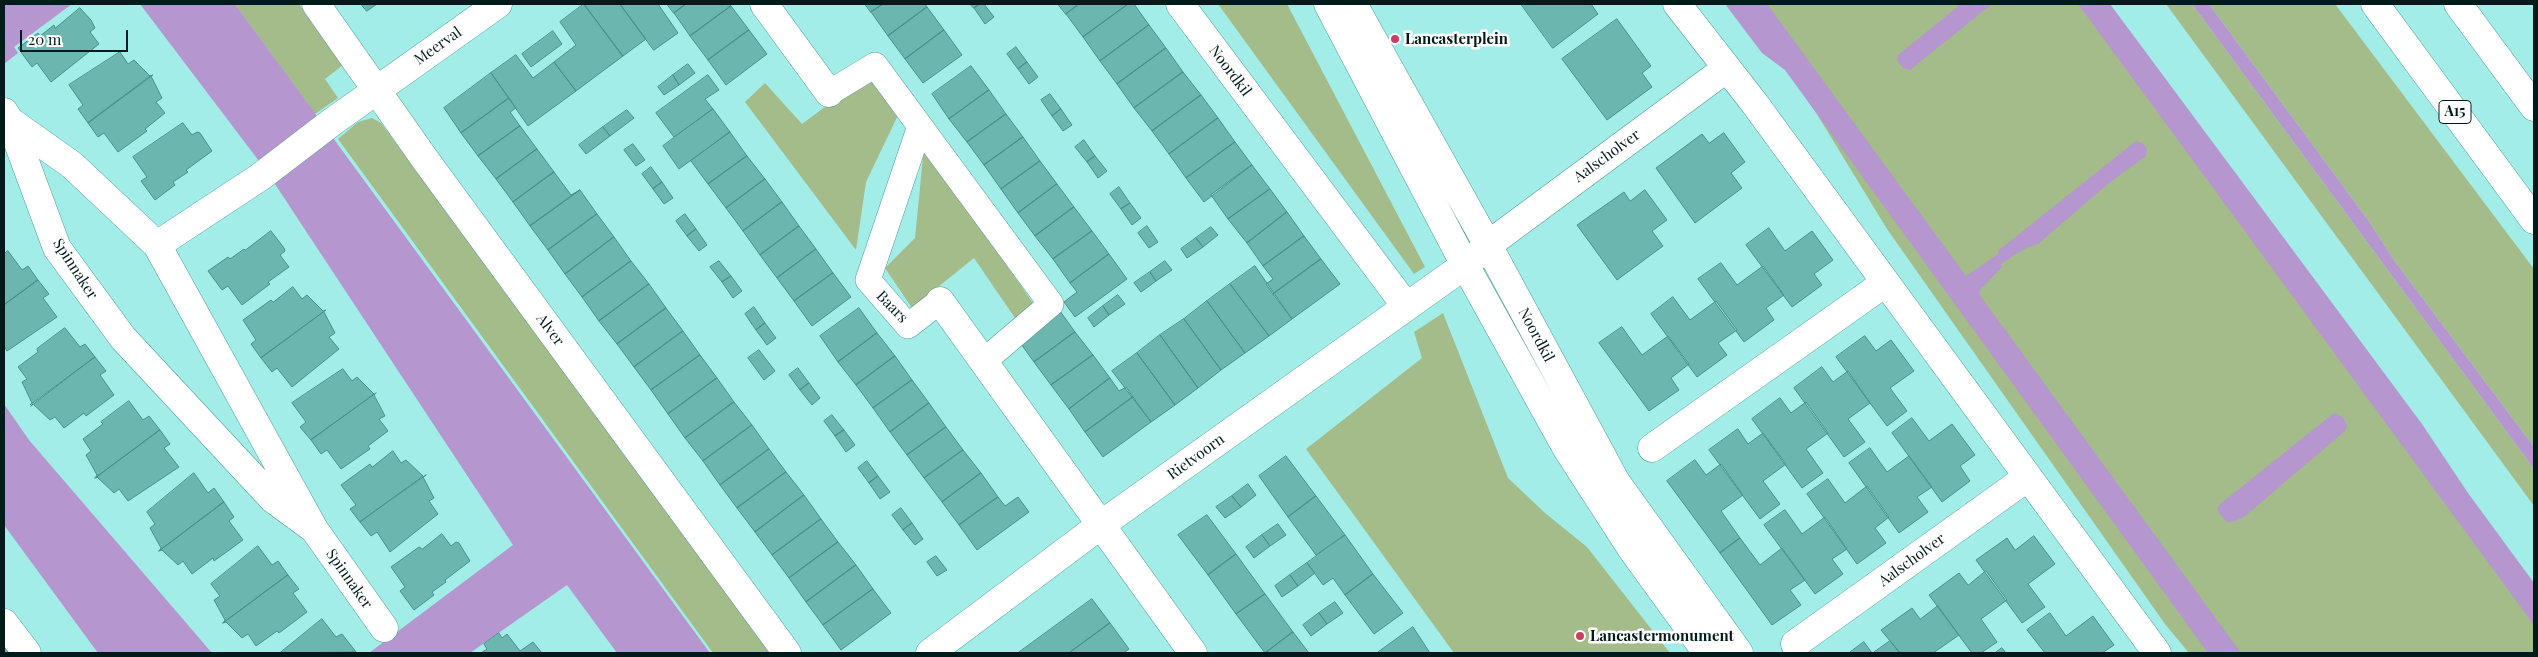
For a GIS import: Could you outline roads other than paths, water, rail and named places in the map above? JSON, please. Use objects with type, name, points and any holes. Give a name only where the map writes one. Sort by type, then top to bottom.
[{"type":"main road","name":"Alver","points":[[316,4],[424,158],[787,653]]},
{"type":"main road","name":"Meerval","points":[[377,89],[498,4]]},
{"type":"main road","points":[[764,4],[829,93]]},
{"type":"main road","name":"Noordkil","points":[[1180,4],[1406,306]]},
{"type":"main road","name":"Noordkil","points":[[1328,4],[1465,265],[1566,449],[1630,548],[1707,653]]},
{"type":"main road","name":"Noordkil","points":[[1353,4],[1489,247],[1616,482],[1739,653]]},
{"type":"main road","points":[[1678,4],[2157,653]]},
{"type":"main road","name":"A15","points":[[2375,4],[2534,220]]},
{"type":"main road","points":[[2458,4],[2534,107]]},
{"type":"main road","name":"Aalscholver","points":[[1465,265],[1489,247],[1507,230],[1727,68]]},
{"type":"main road","points":[[157,245],[260,177],[377,89]]},
{"type":"main road","name":"Spinnaker","points":[[7,117],[72,165],[157,245],[314,529],[384,628]]},
{"type":"main road","name":"Spinnaker","points":[[7,117],[57,248],[123,338],[273,499],[314,529]]},
{"type":"main road","name":"Rietvoorn","points":[[930,653],[1102,524],[1465,265]]},
{"type":"main road","points":[[1652,448],[1885,283]]},
{"type":"main road","name":"Baars","points":[[940,300],[1193,653]]},
{"type":"main road","name":"Aalscholver","points":[[1795,644],[2028,477]]},
{"type":"main road","points":[[4,623],[27,653]]},
{"type":"street","points":[[829,93],[875,64],[1051,304],[984,361]]},
{"type":"street","name":"Baars","points":[[920,126],[868,280],[908,326],[940,300]]},
{"type":"place","name":"Lancasterplein","points":[[1395,39]]},
{"type":"place","name":"Lancastermonument","points":[[1580,636]]}]
